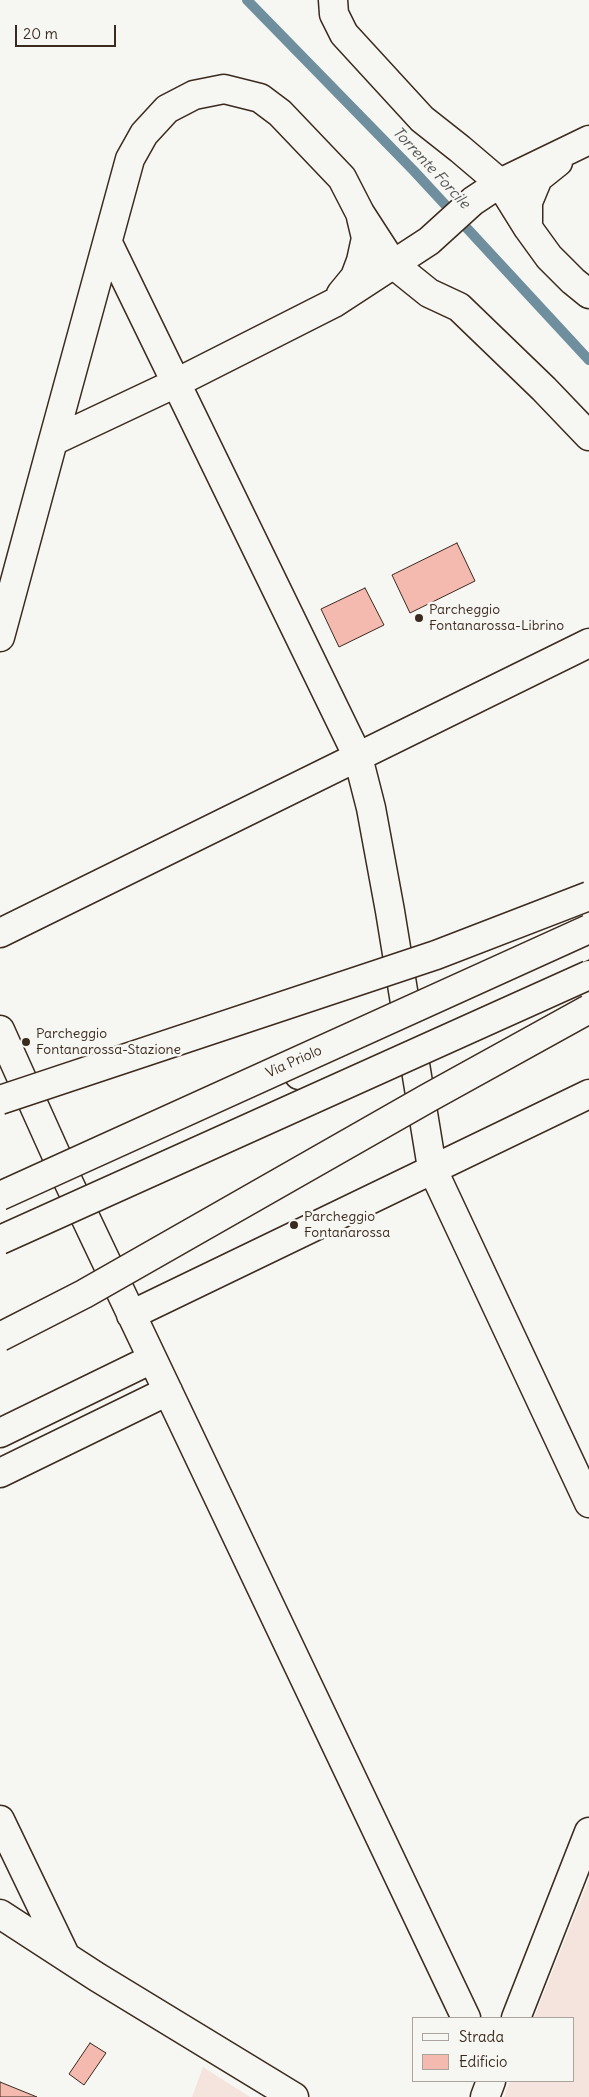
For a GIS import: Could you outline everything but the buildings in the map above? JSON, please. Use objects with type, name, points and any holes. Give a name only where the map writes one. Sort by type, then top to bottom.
[{"type":"street","points":[[333,0],[334,14],[344,34],[422,119],[500,183],[549,257],[573,282],[589,294]]},
{"type":"street","points":[[0,636],[130,159],[144,134],[167,109],[194,95],[224,89],[260,98],[280,113],[342,178],[360,213],[392,264],[429,292],[459,307],[482,327],[589,436]]},
{"type":"street","points":[[460,149],[488,159],[529,160],[585,142]]},
{"type":"street","points":[[334,303],[429,241],[473,201],[500,183],[585,142]]},
{"type":"street","points":[[528,228],[528,202],[538,178],[585,142]]},
{"type":"street","points":[[334,303],[354,277],[361,261],[366,238],[360,213]]},
{"type":"street","points":[[108,243],[358,757],[371,808],[410,1026],[432,1168],[589,1504]]},
{"type":"street","points":[[53,441],[176,383],[334,303],[360,292],[403,287],[429,292]]},
{"type":"street","points":[[0,933],[589,643]]},
{"type":"street","points":[[0,1100],[436,955],[589,896]]},
{"type":"street","name":"Via Priolo","points":[[0,1196],[589,929]]},
{"type":"street","points":[[66,1179],[589,944]]},
{"type":"street","points":[[0,1240],[589,976]]},
{"type":"street","points":[[0,1337],[84,1294],[428,1098],[589,1009]]},
{"type":"street","points":[[0,1030],[66,1179],[466,2017]]},
{"type":"street","points":[[131,1315],[432,1168],[589,1094]]},
{"type":"street","points":[[0,1433],[152,1359]]},
{"type":"street","points":[[0,1474],[168,1391]]},
{"type":"street","points":[[0,1820],[65,1955]]},
{"type":"street","points":[[516,2017],[589,1832]]},
{"type":"street","points":[[0,1914],[97,1977],[294,2097]]},
{"type":"street","points":[[485,2097],[491,2082]]},
{"type":"shaded area","points":[[589,1879],[589,2097],[504,2097],[510,2082],[574,2082],[574,2017],[534,2017]]},
{"type":"shaded area","points":[[203,2067],[250,2097],[192,2097]]},
{"type":"waterway","name":"Torrente Forcile","points":[[247,0],[414,171],[589,360]]},
{"type":"place","name":"Parcheggio Fontanarossa-Librino","points":[[419,618]]},
{"type":"place","name":"Parcheggio Fontanarossa-Stazione","points":[[26,1042]]},
{"type":"place","name":"Parcheggio Fontanarossa","points":[[294,1225]]}]
